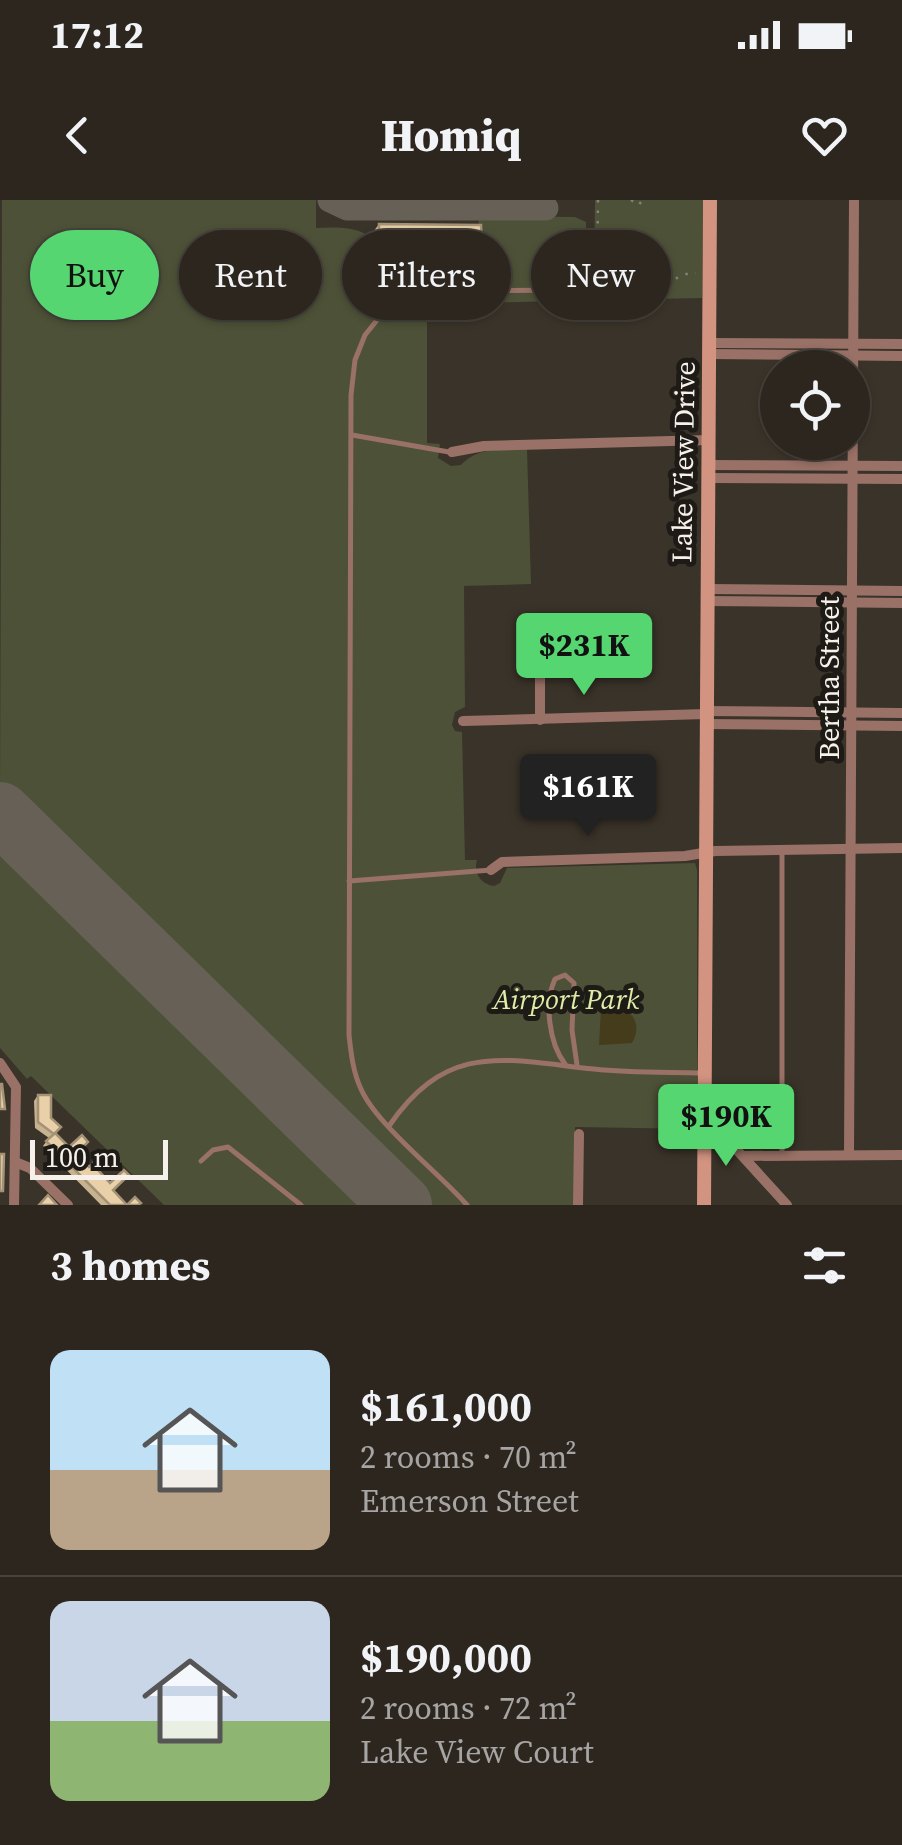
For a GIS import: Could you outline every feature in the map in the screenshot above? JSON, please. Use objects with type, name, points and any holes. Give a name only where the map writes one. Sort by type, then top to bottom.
[{"type":"street","name":"Lake View Drive","points":[[704,1205],[710,200]]},
{"type":"street","name":"Bertha Street","points":[[853,350],[854,200]]},
{"type":"street","points":[[710,348],[853,350],[902,344]]},
{"type":"street","points":[[870,352],[902,356]]},
{"type":"street","points":[[452,452],[484,446],[709,440]]},
{"type":"street","name":"Bertha Street","points":[[849,1156],[852,460]]},
{"type":"street","points":[[708,471],[902,466]]},
{"type":"street","points":[[708,471],[902,480]]},
{"type":"street","points":[[707,595],[852,596],[902,591]]},
{"type":"street","points":[[852,596],[902,602]]},
{"type":"street","points":[[540,628],[540,720]]},
{"type":"street","points":[[463,721],[902,713]]},
{"type":"street","points":[[705,716],[902,726]]},
{"type":"street","points":[[491,870],[502,862],[902,848]]},
{"type":"street","points":[[0,1064],[16,1087],[14,1205]]},
{"type":"street","points":[[704,1133],[723,1136],[786,1205]]},
{"type":"street","points":[[578,1205],[579,1134]]},
{"type":"street","points":[[0,1140],[15,1140]]},
{"type":"street","points":[[743,1156],[902,1155]]},
{"type":"street","points":[[15,1162],[30,1168],[68,1205]]},
{"type":"lane","points":[[467,1205],[376,1114],[361,1091],[352,1064],[349,882],[351,434],[355,360],[365,335],[382,314],[415,290],[531,290]]},
{"type":"lane","points":[[351,434],[452,452]]},
{"type":"lane","points":[[782,850],[782,1156]]},
{"type":"lane","points":[[349,882],[491,870]]},
{"type":"lane","points":[[564,1064],[553,1044],[551,996],[554,979],[564,975],[574,983],[573,1046],[578,1065]]},
{"type":"lane","points":[[389,1126],[428,1083],[453,1067],[480,1062],[704,1074]]},
{"type":"lane","points":[[201,1161],[214,1150],[228,1146],[301,1205]]},
{"type":"path","points":[[598,200],[597,282],[602,290],[615,293],[653,289],[679,275],[698,273]]},
{"type":"path","points":[[630,200],[639,205],[642,200]]},
{"type":"green space","name":"Airport Park","points":[[2,200],[316,200],[316,228],[354,230],[342,230],[342,320],[427,320],[427,443],[440,444],[438,458],[451,466],[461,465],[483,452],[527,449],[531,584],[464,586],[465,707],[455,712],[452,725],[455,731],[462,732],[465,860],[477,860],[479,877],[494,886],[500,883],[507,868],[695,863],[697,1129],[575,1127],[575,1205],[424,1205],[0,787]]},
{"type":"green space","points":[[595,200],[703,200],[702,298],[671,299],[671,230],[595,230]]},
{"type":"green space","points":[[479,216],[575,217],[586,222],[586,230],[531,230],[531,302],[511,302],[511,230],[478,230]]},
{"type":"green space","points":[[0,844],[369,1205],[164,1205],[31,1076],[27,1079],[0,1048]]},
{"type":"sand","points":[[610,1007],[630,1013],[636,1023],[632,1043],[599,1045],[601,1010]]},
{"type":"building","points":[[379,224],[481,225],[481,230],[379,230]]},
{"type":"building","points":[[2,1084],[5,1109],[0,1109]]},
{"type":"building","points":[[38,1095],[51,1095],[51,1118],[61,1127],[55,1133],[69,1147],[82,1135],[88,1142],[76,1154],[89,1167],[101,1155],[108,1162],[99,1171],[110,1183],[124,1170],[129,1175],[113,1190],[127,1205],[110,1205],[46,1141],[54,1134],[38,1122]]},
{"type":"building","points":[[0,1154],[4,1154],[3,1191],[0,1191]]},
{"type":"building","points":[[48,1195],[57,1205],[39,1205]]},
{"type":"taxiway","points":[[330,200],[347,208],[546,208]]},
{"type":"runway","points":[[0,813],[401,1205]]}]
